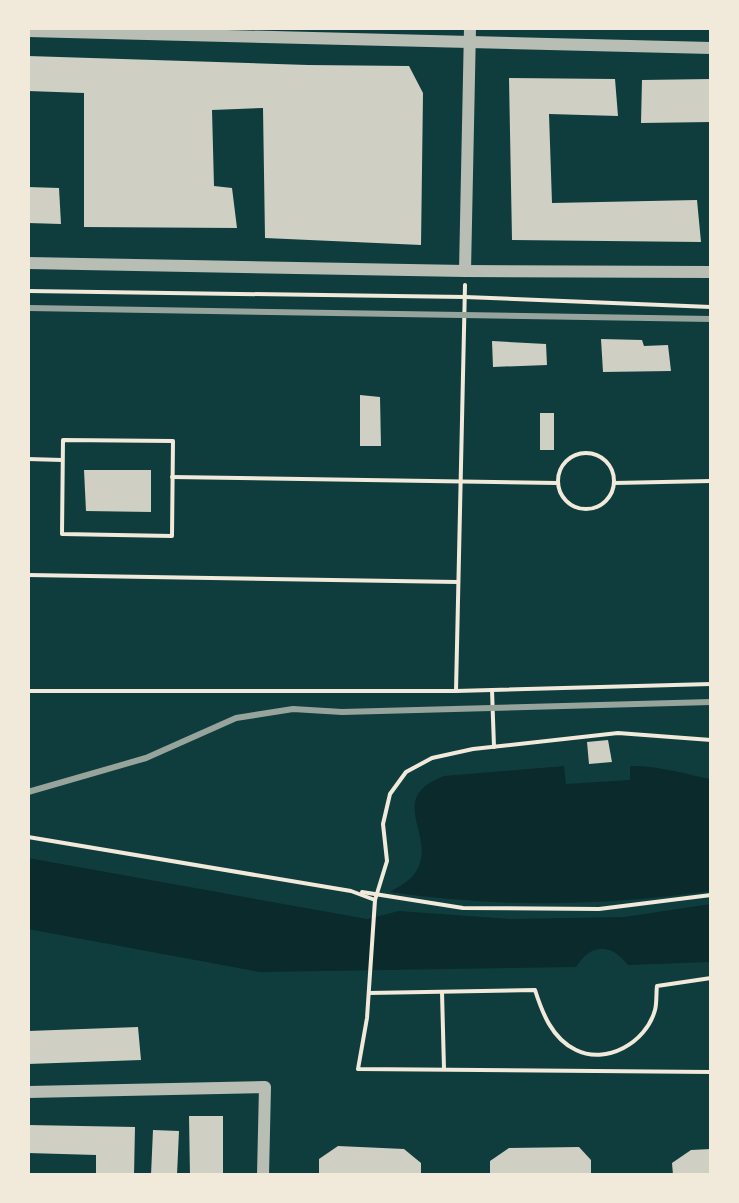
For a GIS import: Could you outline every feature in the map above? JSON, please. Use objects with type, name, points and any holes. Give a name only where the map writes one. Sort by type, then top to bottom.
[{"type":"street","points":[[465,271],[470,28]]},
{"type":"street","points":[[28,31],[711,48]]},
{"type":"street","points":[[28,263],[711,272]]},
{"type":"street","points":[[28,1092],[265,1087],[263,1175]]},
{"type":"path","points":[[456,691],[465,271]]},
{"type":"path","points":[[28,291],[465,297],[711,307]]},
{"type":"path","points":[[63,440],[173,441],[172,536],[62,534],[63,460],[63,440]]},
{"type":"path","points":[[585,452],[595,453],[610,465],[614,483],[607,500],[600,506],[581,509],[565,500],[557,483],[561,465],[576,454],[585,452]]},
{"type":"path","points":[[28,459],[63,460]]},
{"type":"path","points":[[172,477],[557,483]]},
{"type":"path","points":[[614,483],[711,481]]},
{"type":"path","points":[[28,575],[458,582]]},
{"type":"path","points":[[28,691],[456,691],[711,684]]},
{"type":"path","points":[[492,690],[494,747]]},
{"type":"path","points":[[711,740],[618,733],[494,747],[432,758],[406,772],[390,794],[383,824],[387,861],[376,898],[371,976],[358,1069],[711,1072]]},
{"type":"path","points":[[28,837],[351,891],[376,898],[463,908],[599,909],[711,895]]},
{"type":"path","points":[[369,993],[535,990],[544,1017],[561,1039],[576,1050],[605,1056],[639,1037],[655,1012],[657,986],[711,978]]},
{"type":"path","points":[[442,992],[444,1070]]},
{"type":"water","points":[[564,766],[566,784],[630,780],[630,766],[661,768],[711,779],[711,891],[630,900],[550,903],[471,901],[390,892],[413,876],[421,859],[422,846],[415,807],[417,796],[426,785],[444,776]]},
{"type":"water","points":[[28,858],[367,919],[399,911],[511,919],[624,917],[711,904],[711,962],[628,965],[615,953],[601,949],[588,953],[576,967],[260,972],[28,929]]},
{"type":"building","points":[[28,56],[409,66],[423,93],[421,245],[265,238],[263,108],[212,110],[214,186],[232,188],[237,228],[84,227],[84,93],[28,91]]},
{"type":"building","points":[[509,78],[615,79],[618,116],[549,114],[552,203],[697,200],[701,242],[512,240]]},
{"type":"building","points":[[711,79],[711,122],[641,123],[642,80]]},
{"type":"building","points":[[28,187],[59,188],[61,224],[28,223]]},
{"type":"building","points":[[601,339],[642,340],[644,346],[668,345],[671,371],[603,372]]},
{"type":"building","points":[[492,341],[546,344],[547,365],[493,367]]},
{"type":"building","points":[[360,395],[380,397],[381,446],[360,446]]},
{"type":"building","points":[[540,413],[554,413],[554,450],[540,450]]},
{"type":"building","points":[[84,470],[151,470],[151,512],[86,511]]},
{"type":"building","points":[[608,740],[612,762],[589,764],[587,742]]},
{"type":"building","points":[[138,1027],[141,1060],[28,1064],[28,1031]]},
{"type":"building","points":[[189,1116],[223,1116],[223,1175],[190,1175]]},
{"type":"building","points":[[28,1125],[135,1127],[134,1175],[96,1175],[96,1155],[28,1153]]},
{"type":"building","points":[[153,1130],[179,1131],[177,1175],[151,1175]]},
{"type":"building","points":[[338,1146],[404,1149],[421,1163],[421,1175],[319,1175],[319,1159]]},
{"type":"building","points":[[579,1147],[591,1160],[591,1175],[490,1175],[490,1161],[509,1148]]},
{"type":"building","points":[[711,1149],[711,1175],[673,1175],[672,1163],[691,1150]]},
{"type":"railway","points":[[28,308],[711,319]]},
{"type":"railway","points":[[28,792],[146,758],[236,718],[293,709],[342,712],[711,702]]}]
